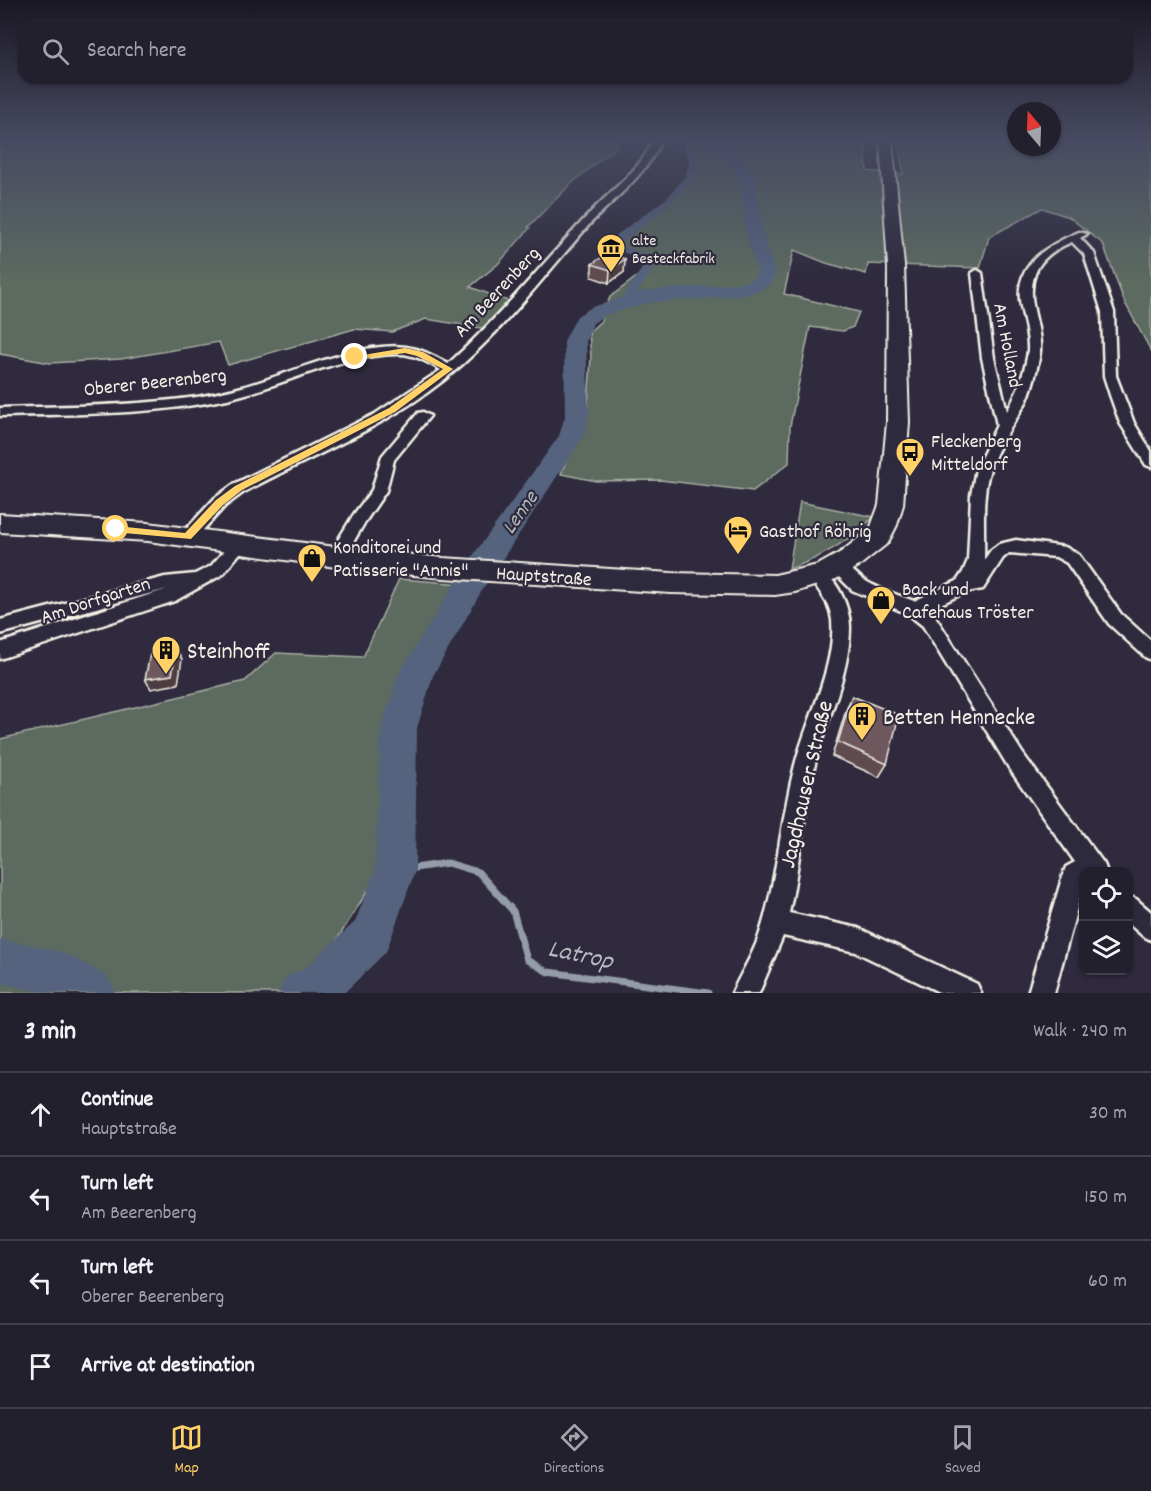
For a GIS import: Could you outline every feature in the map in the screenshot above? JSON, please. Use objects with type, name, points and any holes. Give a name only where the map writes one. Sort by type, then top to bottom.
[{"type":"main road","name":"Hauptstraße","points":[[0,523],[84,527],[187,537],[336,557],[443,568],[671,583],[752,586],[795,582],[827,571],[879,536],[889,515],[895,474],[897,422],[895,254],[890,186]]},
{"type":"street","name":"Am Beerenberg","points":[[187,537],[220,502],[239,488],[392,410],[449,369],[499,323],[621,186]]},
{"type":"street","points":[[963,586],[976,560],[978,495],[983,469],[1004,425],[1020,402],[1035,350],[1025,296],[1030,273],[1042,255],[1054,246],[1078,236],[1089,253],[1108,312],[1110,376],[1116,395],[1127,423],[1151,462]]},
{"type":"street","name":"Am Holland","points":[[977,273],[988,358],[1004,425]]},
{"type":"street","name":"Oberer Beerenberg","points":[[0,412],[133,407],[201,399],[239,392],[355,357],[395,350],[420,354],[449,369]]},
{"type":"street","points":[[336,557],[359,518],[379,491],[387,459],[421,420]]},
{"type":"street","name":"Am Dorfgarten","points":[[0,651],[147,605],[200,581],[217,570],[240,543]]},
{"type":"street","points":[[914,609],[963,586],[977,584],[997,554],[1005,548],[1016,546],[1059,551],[1073,559],[1123,628],[1151,652]]},
{"type":"street","points":[[827,571],[914,609],[929,621],[1016,761],[1093,867]]},
{"type":"street","name":"Jagdhauser Straße","points":[[752,983],[768,949],[794,810],[836,659],[840,637],[838,606],[827,571]]},
{"type":"street","name":"Am Dorfgarten","points":[[0,627],[165,583],[182,580],[200,581]]},
{"type":"street","points":[[1041,993],[1074,874],[1079,872]]},
{"type":"street","points":[[1133,912],[1151,928]]},
{"type":"street","points":[[774,922],[858,940],[968,993]]},
{"type":"shaded area","points":[[0,186],[569,186],[528,227],[530,228],[498,264],[470,287],[511,302],[487,329],[426,319],[392,332],[354,329],[228,365],[219,342],[121,359],[50,363],[0,354]]},
{"type":"shaded area","points":[[683,186],[1151,186],[1151,351],[1124,301],[1103,244],[1069,217],[1042,208],[989,237],[980,268],[868,264],[866,274],[826,263],[794,250],[784,294],[859,312],[853,327],[843,331],[810,327],[790,426],[789,463],[753,491],[660,480],[596,481],[561,474],[588,405],[591,357],[589,332],[601,321],[610,297],[654,261],[650,256],[611,246],[671,199]]},
{"type":"shaded area","points":[[800,502],[874,517],[834,548],[789,569]]},
{"type":"shaded area","points":[[399,579],[463,584],[410,666],[387,729],[377,876],[316,973],[299,993],[0,993],[0,739],[245,681],[276,653],[363,657]]},
{"type":"building","points":[[608,253],[625,259],[610,270],[592,264]]},
{"type":"building","points":[[176,649],[172,675],[145,679],[150,654]]},
{"type":"building","name":"Betten Hennecke","points":[[852,696],[899,715],[887,764],[838,742]]},
{"type":"waterway","points":[[624,304],[654,259],[611,246],[671,199],[683,186]]},
{"type":"waterway","name":"Lenne","points":[[302,993],[320,985],[371,937],[395,871],[399,728],[417,672],[473,579],[571,437],[577,416],[575,341],[584,320],[599,311],[645,297],[743,289],[763,281],[766,272],[754,231],[749,186]]},
{"type":"waterway","name":"Latrop","points":[[395,871],[448,863],[478,872],[513,911],[527,960],[548,972],[708,993]]},
{"type":"waterway","name":"Lenne","points":[[0,961],[54,972],[92,993]]},
{"type":"place","name":"alte Besteckfabrik","points":[[611,274]]},
{"type":"place","name":"Fleckenberg Mitteldorf","points":[[910,478]]},
{"type":"place","name":"Gasthof Röhrig","points":[[738,556]]},
{"type":"place","name":"Konditorei und Patisserie \"Annis\"","points":[[312,584]]},
{"type":"place","name":"Back und Cafehaus Tröster","points":[[881,626]]},
{"type":"place","name":"Steinhoff","points":[[166,676]]},
{"type":"place","name":"Betten Hennecke","points":[[862,742]]},
{"type":"route","points":[[116,529],[187,537],[220,502],[239,488],[392,410],[449,369],[420,354],[405,350],[355,357]]}]
